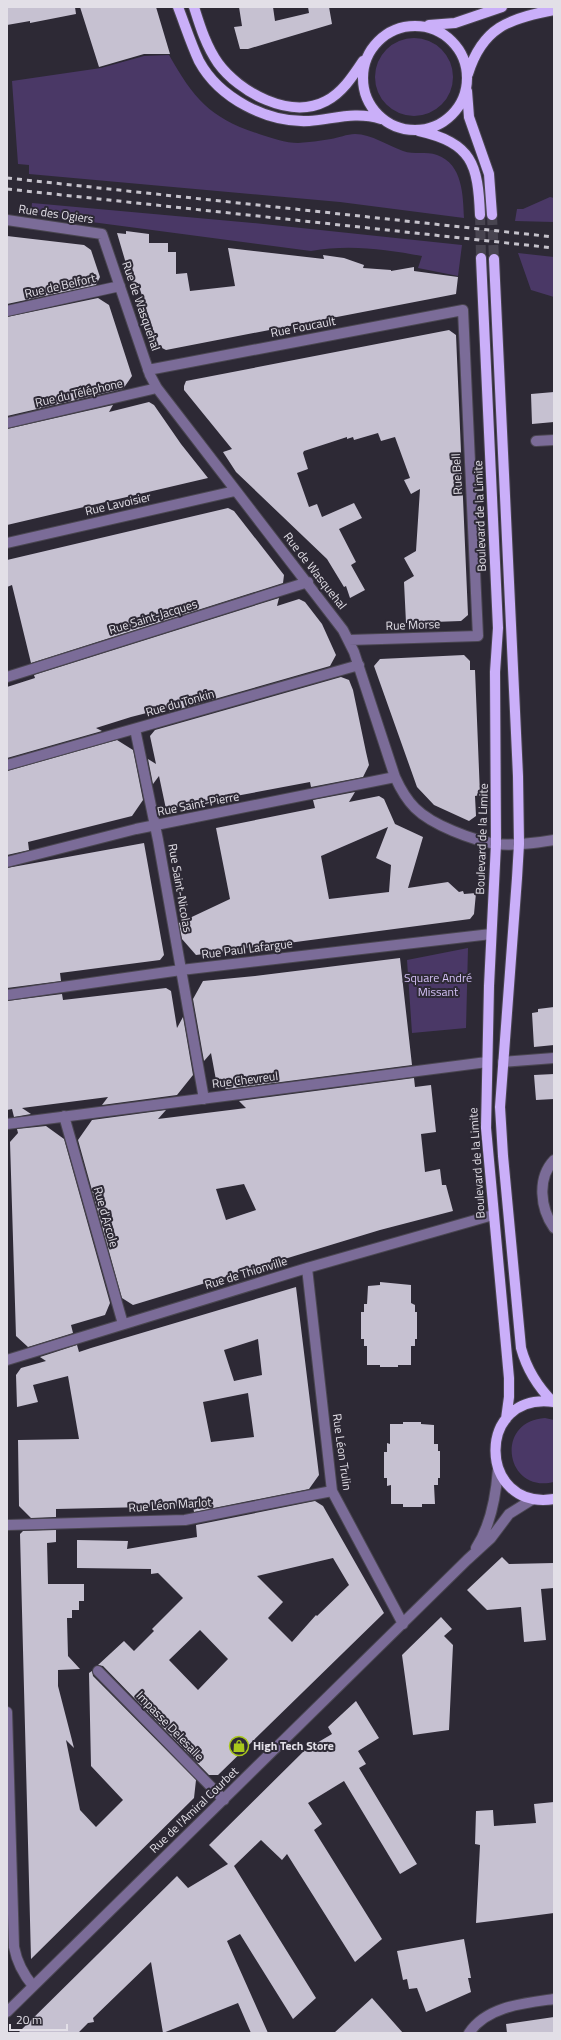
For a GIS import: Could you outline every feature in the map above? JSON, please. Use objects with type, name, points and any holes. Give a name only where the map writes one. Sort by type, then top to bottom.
[{"type":"main road","points":[[178,7],[195,50],[206,72],[229,95],[260,112],[289,120],[320,120],[356,114],[373,116],[396,127],[440,136],[459,146],[465,153],[475,173],[478,184],[480,215]]},
{"type":"main road","points":[[194,7],[210,50],[227,73],[248,90],[278,104],[303,107],[326,101],[351,79],[376,42],[388,33],[405,26],[448,24],[502,7]]},
{"type":"main road","points":[[413,130],[431,128],[447,119],[459,106],[472,58],[484,40],[491,33],[509,22],[554,10]]},
{"type":"main road","points":[[420,26],[438,31],[453,42],[464,61],[470,117],[489,174],[492,215]]},
{"type":"main road","points":[[368,55],[362,74],[364,91],[372,107],[384,120]]},
{"type":"main road","name":"Boulevard de la Limite","points":[[482,258],[498,628],[495,672],[496,844],[491,934],[486,1128],[509,1378],[509,1397],[506,1419]]},
{"type":"main road","name":"Boulevard de la Limite","points":[[494,259],[518,776],[519,844],[514,931],[503,1062],[501,1126],[519,1333],[526,1366],[538,1386],[554,1402]]},
{"type":"main road","points":[[551,1502],[533,1499],[522,1495],[512,1488],[498,1468],[495,1446],[500,1429],[506,1419],[524,1405],[542,1401],[554,1402]]},
{"type":"street","name":"Rue des Ogiers","points":[[7,220],[102,234]]},
{"type":"street","name":"Rue de Wasquehal","points":[[102,234],[148,370],[157,388],[235,491],[308,582],[336,619],[349,640],[359,665],[395,777],[409,801],[427,817],[466,835],[496,844],[519,844],[554,840]]},
{"type":"street","name":"Rue de Belfort","points":[[7,312],[120,286]]},
{"type":"street","name":"Rue Foucault","points":[[148,370],[463,310]]},
{"type":"street","name":"Rue Bell","points":[[463,310],[478,636]]},
{"type":"street","name":"Rue du Téléphone","points":[[7,423],[157,388]]},
{"type":"street","points":[[536,440],[554,440]]},
{"type":"street","name":"Rue Lavoisier","points":[[7,543],[235,491]]},
{"type":"street","name":"Rue Saint-Jacques","points":[[7,676],[308,582]]},
{"type":"street","name":"Rue Morse","points":[[349,640],[478,636]]},
{"type":"street","name":"Rue du Tonkin","points":[[7,765],[359,665]]},
{"type":"street","name":"Rue Saint-Nicolas","points":[[136,729],[155,825],[204,1099]]},
{"type":"street","name":"Rue Saint-Pierre","points":[[7,862],[155,825],[395,777]]},
{"type":"street","name":"Rue Paul Lafargue","points":[[7,995],[181,970],[491,934]]},
{"type":"street","points":[[503,1062],[554,1058]]},
{"type":"street","name":"Rue Chevreul","points":[[7,1124],[487,1062]]},
{"type":"street","name":"Rue d'Arcole","points":[[64,1116],[123,1324]]},
{"type":"street","points":[[554,1160],[546,1172],[542,1186],[542,1198],[544,1209],[554,1228]]},
{"type":"street","name":"Rue de Thionville","points":[[7,1360],[307,1268],[493,1215]]},
{"type":"street","name":"Rue Léon Trulin","points":[[307,1268],[332,1492],[402,1624]]},
{"type":"street","name":"Rue de l'Amiral Courbet","points":[[468,1560],[487,1528],[496,1491],[498,1468]]},
{"type":"street","name":"Rue Léon Marlot","points":[[7,1525],[185,1520],[332,1492]]},
{"type":"street","name":"Rue de l'Amiral Courbet","points":[[7,2012],[491,1538],[509,1514],[533,1499]]},
{"type":"street","name":"Impasse Delesalle","points":[[98,1671],[224,1800]]},
{"type":"street","points":[[7,1712],[11,1948],[17,1962],[33,1986]]},
{"type":"street","points":[[469,2033],[481,2020],[492,2013],[507,2008],[554,1999]]},
{"type":"green space","points":[[406,38],[422,38],[436,44],[447,55],[453,69],[453,85],[447,99],[436,110],[422,116],[406,116],[392,110],[381,99],[375,85],[375,69],[381,55],[392,44]]},
{"type":"green space","points":[[169,55],[187,84],[205,105],[216,114],[242,128],[273,139],[293,143],[323,140],[352,134],[361,135],[374,138],[403,151],[411,153],[429,153],[446,159],[457,173],[460,182],[464,218],[340,202],[29,174],[29,165],[18,164],[12,81],[101,68],[144,56]]},
{"type":"green space","points":[[550,197],[554,198],[554,222],[515,221],[517,209],[523,209]]},
{"type":"green space","points":[[32,203],[253,223],[462,245],[458,276],[418,268],[422,256],[408,253],[366,248],[339,248],[311,251],[31,214]]},
{"type":"green space","points":[[518,253],[554,257],[554,297],[531,290]]},
{"type":"green space","name":"Square André Missant","points":[[468,948],[466,1028],[412,1033],[407,960]]},
{"type":"green space","points":[[545,1418],[554,1420],[554,1482],[537,1483],[525,1477],[516,1468],[512,1456],[513,1443],[518,1431],[529,1422]]},
{"type":"building","points":[[7,7],[75,7],[76,14],[30,23],[30,21],[7,25]]},
{"type":"building","points":[[80,7],[156,7],[170,54],[144,54],[99,67]]},
{"type":"building","points":[[239,7],[273,7],[275,21],[309,13],[308,7],[329,7],[332,24],[248,49],[240,49],[234,27],[242,26]]},
{"type":"building","points":[[126,231],[149,234],[149,243],[168,243],[168,252],[176,252],[176,274],[187,273],[190,291],[235,286],[228,248],[324,259],[323,255],[344,258],[364,265],[363,268],[391,271],[414,267],[414,271],[458,277],[456,294],[166,350],[158,346],[138,283],[132,284],[117,233],[126,234]]},
{"type":"building","points":[[7,236],[84,245],[91,250],[100,277],[96,285],[7,304]]},
{"type":"building","points":[[98,298],[109,305],[132,376],[123,389],[7,416],[7,317]]},
{"type":"building","points":[[449,330],[456,335],[468,615],[461,621],[406,623],[404,582],[414,576],[404,558],[416,551],[420,489],[411,494],[404,480],[410,478],[395,437],[381,441],[378,433],[354,440],[353,437],[347,439],[347,437],[304,451],[303,453],[308,469],[297,473],[309,507],[317,504],[322,517],[354,503],[362,518],[339,529],[356,562],[351,565],[365,590],[350,598],[346,586],[344,587],[327,559],[236,472],[223,452],[232,449],[184,390],[184,386],[186,381]]},
{"type":"building","points":[[554,392],[554,422],[532,424],[531,394]]},
{"type":"building","points":[[149,402],[154,405],[181,444],[208,478],[7,525],[7,429],[113,405],[109,412]]},
{"type":"building","points":[[228,508],[234,511],[284,575],[283,583],[31,663],[12,585],[7,587],[7,560]]},
{"type":"building","points":[[279,598],[277,606],[299,599],[305,602],[322,624],[336,655],[330,666],[169,712],[174,706],[131,717],[96,728],[102,731],[7,758],[7,687],[35,678],[34,675]]},
{"type":"building","points":[[464,655],[470,661],[470,670],[475,670],[480,795],[475,796],[476,816],[469,821],[434,805],[417,787],[374,666],[380,659]]},
{"type":"building","points":[[341,677],[349,680],[353,690],[369,765],[363,777],[311,787],[310,782],[166,809],[159,776],[153,784],[148,759],[156,764],[150,736],[155,730]]},
{"type":"building","points":[[117,740],[133,750],[143,800],[132,816],[28,842],[29,850],[7,855],[7,771]]},
{"type":"building","points":[[355,792],[349,802],[379,796],[384,799],[395,824],[423,837],[408,888],[448,882],[459,892],[463,891],[464,894],[476,893],[474,914],[470,919],[196,955],[182,939],[179,923],[230,899],[216,828],[315,808],[313,800]],"holes":[[[388,827],[376,858],[391,865],[389,892],[329,899],[321,856]]]},
{"type":"building","points":[[144,843],[164,955],[160,960],[60,973],[61,981],[7,988],[7,868]]},
{"type":"building","points":[[400,958],[412,1065],[226,1089],[216,1080],[211,1053],[204,1061],[193,999],[203,981]]},
{"type":"building","points":[[166,988],[171,991],[177,1028],[183,1017],[193,1075],[177,1095],[102,1105],[108,1097],[22,1108],[31,1114],[14,1117],[12,1109],[7,1110],[7,1001],[62,994],[63,1000]]},
{"type":"building","points":[[554,1007],[554,1045],[534,1047],[532,1013],[538,1012],[538,1009]]},
{"type":"building","points":[[554,1074],[554,1099],[536,1100],[534,1075]]},
{"type":"building","points":[[414,1078],[415,1087],[431,1085],[436,1132],[421,1134],[425,1172],[440,1169],[442,1185],[446,1185],[453,1211],[380,1230],[133,1305],[122,1298],[78,1140],[92,1120],[166,1110],[158,1119],[246,1108],[239,1101]],"holes":[[[244,1184],[256,1210],[226,1220],[216,1189]]]},
{"type":"building","points":[[46,1126],[64,1139],[110,1303],[105,1315],[71,1325],[73,1333],[28,1347],[16,1336],[10,1142],[18,1133],[17,1129]]},
{"type":"building","points":[[380,1282],[411,1285],[411,1303],[415,1305],[415,1312],[417,1312],[417,1339],[415,1339],[415,1346],[411,1346],[411,1365],[380,1367],[380,1365],[367,1365],[367,1346],[364,1346],[364,1339],[361,1339],[361,1312],[364,1312],[364,1304],[367,1304],[368,1286],[380,1285]]},
{"type":"building","points":[[296,1287],[319,1475],[309,1489],[194,1512],[193,1506],[56,1509],[56,1517],[31,1518],[19,1506],[18,1440],[79,1439],[68,1376],[33,1385],[38,1402],[17,1407],[16,1375],[21,1368],[46,1361],[40,1357],[77,1345],[79,1352]],"holes":[[[258,1339],[262,1375],[234,1381],[224,1350]],[[248,1393],[254,1437],[211,1442],[203,1402]]]},
{"type":"building","points":[[403,1422],[421,1422],[421,1424],[434,1425],[434,1444],[438,1444],[438,1451],[440,1451],[440,1478],[438,1478],[438,1485],[434,1485],[435,1504],[422,1504],[422,1507],[403,1507],[403,1504],[391,1504],[391,1485],[387,1486],[387,1478],[384,1478],[384,1452],[387,1452],[387,1443],[390,1444],[390,1424],[403,1424]]},
{"type":"building","points":[[315,1501],[323,1506],[384,1613],[218,1775],[209,1775],[103,1666],[98,1665],[124,1641],[134,1651],[154,1631],[152,1629],[183,1598],[158,1573],[151,1574],[151,1569],[77,1568],[77,1540],[128,1541],[127,1549],[197,1537],[196,1525]],"holes":[[[333,1558],[349,1585],[317,1616],[316,1615],[292,1642],[268,1618],[283,1602],[257,1576]],[[200,1630],[228,1659],[198,1690],[169,1660]]]},
{"type":"building","points":[[56,1530],[56,1542],[47,1543],[48,1584],[84,1584],[84,1601],[79,1601],[79,1610],[72,1610],[72,1618],[67,1618],[68,1656],[80,1669],[58,1670],[58,1686],[74,1748],[66,1740],[80,1810],[96,1827],[123,1800],[91,1766],[89,1673],[92,1671],[93,1676],[196,1780],[194,1798],[31,1959],[20,1534],[23,1531]]},
{"type":"building","points":[[502,1557],[509,1564],[554,1563],[554,1588],[541,1589],[546,1640],[524,1642],[521,1607],[487,1610],[467,1590]]},
{"type":"building","points":[[441,1617],[452,1629],[444,1636],[453,1645],[449,1730],[413,1735],[402,1655]]},
{"type":"building","points":[[356,1701],[379,1738],[358,1751],[366,1764],[359,1768],[417,1864],[400,1874],[344,1781],[308,1803],[322,1824],[314,1830],[382,1939],[355,1962],[287,1854],[282,1860],[261,1840],[234,1866],[316,1998],[293,2019],[240,1934],[227,1941],[268,2033],[251,2033],[238,2003],[163,2033],[151,1962],[93,2018],[94,2022],[88,2023],[78,2033],[18,2033],[177,1876],[188,1888],[228,1864],[209,1845],[305,1750],[332,1734],[328,1727]]},
{"type":"building","points":[[554,1802],[554,1913],[476,1923],[480,1845],[475,1844],[476,1811],[493,1810],[494,1826],[536,1823],[534,1804]]},
{"type":"building","points":[[464,1939],[471,1978],[468,1978],[471,1992],[426,2012],[417,1988],[409,1989],[407,1979],[403,1980],[397,1951]]},
{"type":"building","points":[[372,1998],[403,2033],[334,2033]]},
{"type":"building","points":[[554,2017],[554,2033],[507,2033],[506,2024]]},
{"type":"tunnel","points":[[480,215],[481,258]]},
{"type":"tunnel","points":[[492,215],[494,259]]},
{"type":"railway","points":[[7,178],[554,237]]},
{"type":"railway","points":[[7,189],[554,248]]},
{"type":"place","name":"High Tech Store","points":[[239,1746]]}]
